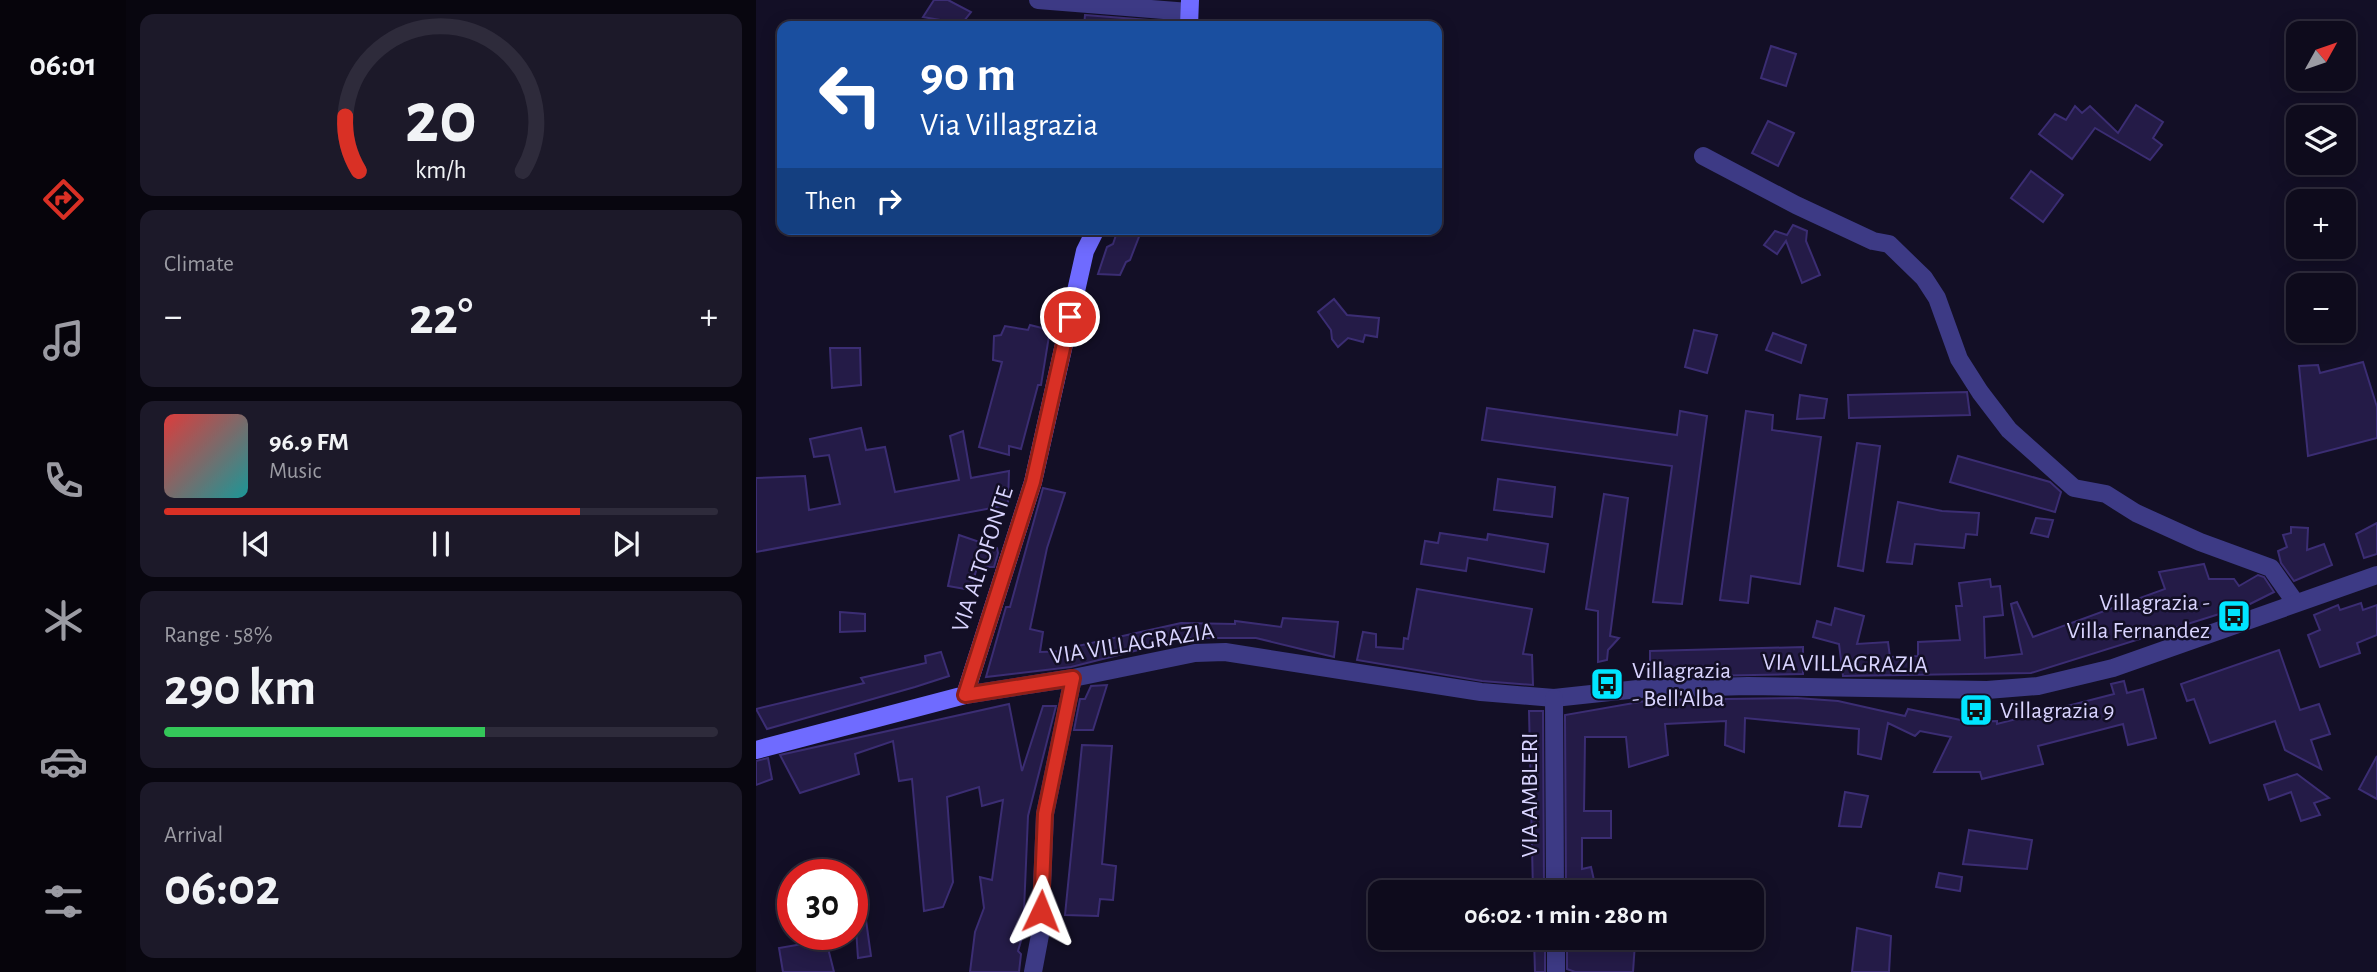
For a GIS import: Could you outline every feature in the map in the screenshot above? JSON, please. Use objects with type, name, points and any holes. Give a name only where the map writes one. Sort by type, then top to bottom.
[{"type":"main road","name":"VIA ALTOFONTE","points":[[965,695],[1033,482],[1085,251],[1093,235]]},
{"type":"main road","points":[[756,750],[965,695]]},
{"type":"street","points":[[1038,0],[1189,13]]},
{"type":"street","points":[[1703,156],[1796,205],[1873,241],[1889,244],[1931,288],[1959,359],[2009,430],[2074,488],[2106,494],[2136,513],[2200,542],[2271,568],[2295,603]]},
{"type":"street","name":"VIA VILLAGRAZIA","points":[[965,695],[1073,678],[1195,653],[1225,652],[1481,692],[1554,698],[1638,689],[1748,686],[1973,690],[2038,686],[2113,668],[2377,575]]},
{"type":"street","points":[[1032,972],[1040,935],[1045,814],[1073,678]]},
{"type":"street","name":"VIA AMBLERI","points":[[1554,698],[1555,880]]},
{"type":"street","points":[[1556,950],[1556,972]]},
{"type":"building","points":[[934,0],[948,0],[971,12],[964,21],[939,21],[923,17]]},
{"type":"building","points":[[1085,15],[1161,21],[1084,21]]},
{"type":"building","points":[[1771,46],[1796,54],[1786,86],[1761,78]]},
{"type":"building","points":[[2136,105],[2163,122],[2153,138],[2162,145],[2150,160],[2095,128],[2072,159],[2039,134],[2055,114],[2066,120],[2075,106],[2082,113],[2090,106],[2118,133]]},
{"type":"building","points":[[1768,121],[1794,133],[1778,166],[1752,153]]},
{"type":"building","points":[[2031,171],[2063,195],[2043,222],[2011,198]]},
{"type":"building","points":[[1793,225],[1807,231],[1806,241],[1820,275],[1802,283],[1786,241],[1777,254],[1764,245],[1775,231],[1787,235]]},
{"type":"building","points":[[1116,235],[1140,235],[1130,260],[1126,262],[1120,275],[1098,274],[1107,247],[1113,244]]},
{"type":"building","points":[[1334,299],[1347,315],[1379,318],[1377,337],[1365,335],[1363,342],[1348,338],[1338,347],[1332,339],[1331,330],[1318,312]]},
{"type":"building","points":[[1030,325],[1050,330],[1041,385],[1038,385],[1021,449],[1009,446],[1009,455],[979,447],[1002,362],[993,360],[994,336],[1001,335],[1005,326],[1028,330]]},
{"type":"building","points":[[1694,330],[1717,335],[1707,373],[1685,367]]},
{"type":"building","points":[[1773,333],[1806,345],[1801,363],[1766,350]]},
{"type":"building","points":[[830,348],[860,348],[861,385],[832,388]]},
{"type":"building","points":[[2363,362],[2377,407],[2377,438],[2308,456],[2299,366],[2318,365],[2320,373]]},
{"type":"building","points":[[1967,392],[1970,415],[1849,418],[1848,395]]},
{"type":"building","points":[[1800,395],[1827,399],[1824,418],[1797,419]]},
{"type":"building","points":[[1487,408],[1677,435],[1680,411],[1707,416],[1682,604],[1653,602],[1672,466],[1482,440]]},
{"type":"building","points":[[1746,411],[1773,415],[1772,430],[1821,437],[1800,584],[1751,576],[1748,603],[1720,600]]},
{"type":"building","points":[[861,428],[866,450],[885,447],[895,492],[959,480],[950,436],[963,431],[971,478],[1009,471],[1008,505],[756,552],[756,478],[805,476],[809,510],[840,504],[829,455],[814,457],[810,439]]},
{"type":"building","points":[[1857,443],[1880,446],[1863,571],[1838,566]]},
{"type":"building","points":[[1958,456],[2050,482],[2061,492],[2055,512],[1950,482]]},
{"type":"building","points":[[1498,479],[1555,487],[1552,517],[1494,510]]},
{"type":"building","points":[[1043,488],[1065,493],[1047,548],[1030,629],[1043,632],[1040,652],[1073,651],[1073,647],[1181,623],[1235,624],[1235,621],[1281,627],[1283,618],[1338,622],[1334,657],[1256,638],[1186,638],[1071,667],[986,677],[1006,607],[1010,607]]},
{"type":"building","points":[[1604,494],[1628,498],[1610,636],[1619,638],[1608,650],[1607,660],[1598,662],[1598,611],[1586,609]]},
{"type":"building","points":[[1898,502],[1942,511],[1979,513],[1977,535],[1966,534],[1964,548],[1915,544],[1912,564],[1887,562]]},
{"type":"building","points":[[2036,518],[2053,520],[2048,537],[2031,533]]},
{"type":"building","points":[[2377,523],[2377,554],[2364,558],[2356,534]]},
{"type":"building","points":[[2291,527],[2308,528],[2307,550],[2324,544],[2332,565],[2294,581],[2281,563],[2278,551],[2287,547],[2283,535],[2291,533]]},
{"type":"building","points":[[1440,533],[1487,540],[1488,534],[1548,544],[1544,572],[1468,558],[1466,571],[1421,564],[1425,541],[1438,543]]},
{"type":"building","points":[[959,535],[997,548],[994,567],[977,567],[971,590],[948,586]]},
{"type":"building","points":[[2204,564],[2209,579],[2234,579],[2239,586],[2258,575],[2264,577],[2274,592],[2248,605],[2031,673],[1843,676],[1839,644],[1813,637],[1817,621],[1831,625],[1835,608],[1864,616],[1857,644],[1888,642],[1890,657],[1918,656],[1918,642],[1960,640],[1956,606],[1962,606],[1959,583],[1990,579],[1991,587],[2000,586],[2003,615],[1984,617],[1985,658],[2022,654],[2011,604],[2017,602],[2033,637],[2165,589],[2159,572]]},
{"type":"building","points":[[1417,589],[1532,609],[1523,654],[1532,655],[1533,685],[1482,681],[1357,660],[1363,632],[1376,634],[1376,647],[1403,649],[1404,638],[1408,639]]},
{"type":"building","points":[[2361,603],[2363,610],[2377,605],[2377,635],[2357,643],[2360,653],[2320,667],[2308,635],[2320,630],[2314,615],[2338,605],[2340,610]]},
{"type":"building","points":[[840,612],[865,614],[865,631],[840,632]]},
{"type":"building","points":[[1803,647],[1803,674],[1650,677],[1650,651]]},
{"type":"building","points":[[2279,650],[2300,710],[2319,704],[2330,734],[2311,740],[2321,769],[2285,750],[2275,721],[2210,743],[2194,699],[2187,701],[2181,684]]},
{"type":"building","points":[[941,652],[949,676],[915,687],[767,729],[756,709],[864,683],[861,678],[926,663],[925,656]]},
{"type":"building","points":[[2124,681],[2127,693],[2143,689],[2156,738],[2128,745],[2123,724],[2038,746],[2043,764],[1982,779],[1980,772],[1934,772],[1951,737],[1920,731],[1915,736],[1888,723],[1881,759],[1858,754],[1859,729],[1745,718],[1744,752],[1725,745],[1726,721],[1665,724],[1668,755],[1629,767],[1626,737],[1585,737],[1584,811],[1611,811],[1611,838],[1582,838],[1582,869],[1591,867],[1594,880],[1566,880],[1565,715],[1651,700],[1797,698],[1838,701],[1905,716],[1908,709],[1970,722],[1997,721],[1997,724],[2114,694],[2111,684]]},
{"type":"building","points":[[1107,685],[1093,730],[1074,730],[1080,699],[1085,699],[1091,686]]},
{"type":"building","points":[[1009,704],[1022,771],[1043,706],[1056,706],[1028,816],[1023,934],[1018,951],[1021,954],[1019,972],[970,972],[975,932],[984,908],[980,877],[992,880],[1003,800],[982,806],[979,787],[947,797],[953,882],[943,907],[924,911],[912,779],[899,781],[893,741],[855,754],[859,774],[800,793],[780,755]]},
{"type":"building","points":[[1529,711],[1543,711],[1544,880],[1533,880]]},
{"type":"building","points":[[1082,745],[1112,746],[1102,864],[1116,866],[1113,900],[1100,899],[1098,916],[1065,915]]},
{"type":"building","points":[[2377,756],[2377,799],[2359,789]]},
{"type":"building","points":[[768,758],[772,779],[756,785],[756,761]]},
{"type":"building","points":[[2297,774],[2329,798],[2314,803],[2320,815],[2301,821],[2291,792],[2269,800],[2264,785]]},
{"type":"building","points":[[1845,792],[1868,796],[1861,827],[1839,826]]},
{"type":"building","points":[[1969,830],[2032,840],[2027,869],[1963,864]]},
{"type":"building","points":[[1939,873],[1962,877],[1960,891],[1936,887]]},
{"type":"building","points":[[1857,928],[1891,936],[1889,972],[1852,972]]},
{"type":"building","points":[[868,934],[871,956],[858,958],[857,950],[868,950]]},
{"type":"building","points":[[779,950],[828,950],[834,972],[783,972]]},
{"type":"building","points":[[1534,950],[1545,950],[1545,972],[1535,972]]},
{"type":"building","points":[[1567,950],[1635,950],[1633,972],[1575,972],[1567,969]]},
{"type":"place","name":"Villagrazia - Villa Fernandez","points":[[2234,616]]},
{"type":"place","name":"Villagrazia - Bell'Alba","points":[[1607,684]]},
{"type":"place","name":"Villagrazia 9","points":[[1976,710]]},
{"type":"route","points":[[1041,911],[1045,814],[1073,678],[965,695],[1033,482],[1070,317]]}]
